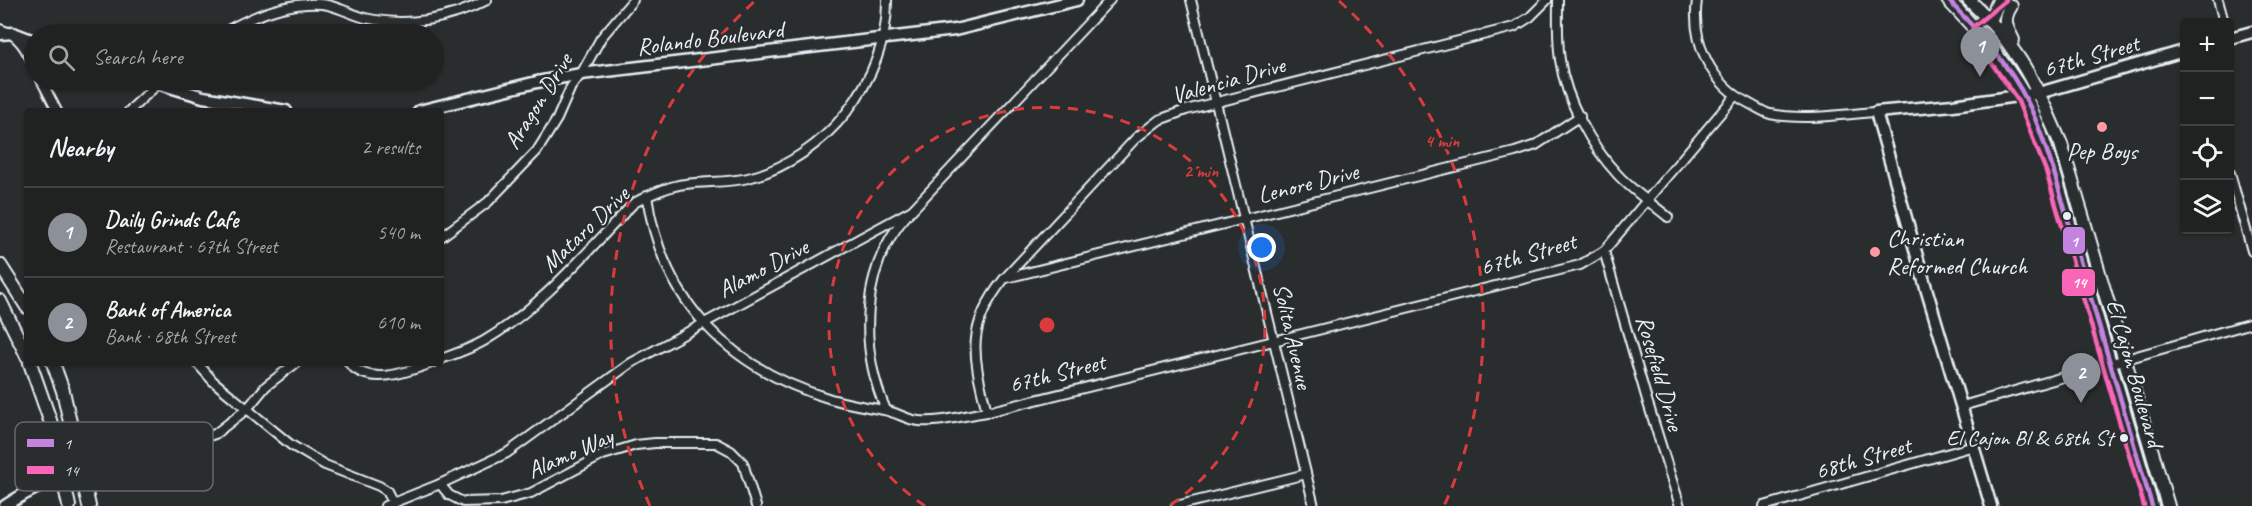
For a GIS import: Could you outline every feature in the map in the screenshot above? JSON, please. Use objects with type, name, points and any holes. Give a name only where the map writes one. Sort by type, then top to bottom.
[{"type":"main road","name":"El Cajon Boulevard","points":[[1948,0],[1978,32],[2024,95],[2053,169],[2152,506]]},
{"type":"main road","name":"El Cajon Boulevard","points":[[1970,0],[1990,21],[2017,56],[2039,93],[2061,144],[2168,506]]},
{"type":"main road","points":[[1990,21],[1999,0]]},
{"type":"main road","points":[[1978,32],[2013,3]]},
{"type":"main road","points":[[2013,3],[2004,18],[2005,26],[2017,48],[2017,56]]},
{"type":"main road","points":[[0,265],[24,302]]},
{"type":"main road","points":[[0,301],[24,350]]},
{"type":"main road","points":[[31,366],[51,422]]},
{"type":"main road","points":[[54,366],[70,422]]},
{"type":"main road","points":[[66,491],[69,506]]},
{"type":"main road","points":[[85,491],[88,506]]},
{"type":"street","points":[[241,24],[255,17],[302,2],[324,3],[367,18],[413,22],[458,13],[487,0]]},
{"type":"street","name":"Aragon Drive","points":[[444,235],[488,202],[537,151],[557,118],[571,87],[601,38],[633,0]]},
{"type":"street","name":"Mataro Drive","points":[[444,358],[484,340],[514,321],[552,288],[634,203],[647,196],[684,184],[723,182],[752,177],[779,167],[806,152],[830,132],[853,104],[867,79],[883,38],[887,0]]},
{"type":"street","name":"Rolando Boulevard","points":[[431,108],[537,82],[581,74],[955,30],[1077,0]]},
{"type":"street","name":"Alamo Drive","points":[[390,505],[507,453],[631,363],[912,210],[1110,0]]},
{"type":"street","name":"Solita Avenue","points":[[1191,0],[1314,506]]},
{"type":"street","name":"Valencia Drive","points":[[987,412],[975,362],[978,323],[988,299],[1136,138],[1159,120],[1216,101],[1514,27],[1530,17],[1547,0]]},
{"type":"street","points":[[1558,0],[1560,61],[1565,80],[1593,142],[1610,166],[1668,217]]},
{"type":"street","points":[[1697,0],[1697,34],[1701,48],[1711,69],[1735,96]]},
{"type":"street","points":[[2218,0],[2223,18]]},
{"type":"street","points":[[0,29],[24,37]]},
{"type":"street","points":[[2234,37],[2252,32]]},
{"type":"street","points":[[0,33],[13,33]]},
{"type":"street","points":[[13,33],[24,47]]},
{"type":"street","name":"67th Street","points":[[647,196],[653,229],[663,260],[678,289],[703,323],[743,356],[791,384],[838,401],[886,410],[917,421],[932,421],[987,412],[1580,265],[1604,251],[1735,96],[1768,113],[1799,117],[1876,112],[2039,93],[2180,52]]},
{"type":"street","points":[[46,90],[55,108]]},
{"type":"street","points":[[132,108],[148,90]]},
{"type":"street","points":[[182,90],[203,97],[268,108]]},
{"type":"street","points":[[1876,112],[1991,506]]},
{"type":"street","name":"Lenore Drive","points":[[1004,279],[1515,152],[1536,145],[1580,116]]},
{"type":"street","points":[[2231,180],[2252,252]]},
{"type":"street","points":[[886,410],[876,384],[869,354],[869,306],[881,260],[896,231],[912,210]]},
{"type":"street","name":"Rosefield Drive","points":[[1604,251],[1680,506]]},
{"type":"street","points":[[1962,406],[2252,322]]},
{"type":"street","points":[[200,366],[213,381],[269,428],[304,453],[325,465],[387,491],[390,505]]},
{"type":"street","points":[[213,435],[247,409],[266,386],[292,366]]},
{"type":"street","points":[[352,366],[355,370],[374,377],[424,366]]},
{"type":"street","name":"Alamo Way","points":[[440,484],[448,495],[463,502],[501,501],[531,493],[603,455],[636,445],[716,443],[731,451],[743,463],[756,506]]},
{"type":"street","name":"68th Street","points":[[1764,506],[1974,446]]},
{"type":"street","points":[[1176,506],[1306,474]]},
{"type":"street","points":[[5,506],[29,491]]},
{"type":"transit line","name":"1","points":[[1948,0],[2002,61],[2028,103],[2035,119],[2053,169],[2152,506]]},
{"type":"transit line","name":"14","points":[[2006,0],[1973,27],[1971,34],[2017,99],[2046,171],[2144,506]]},
{"type":"place","name":"Daily Grinds Cafe","points":[[1980,77]]},
{"type":"place","name":"Pep Boys","points":[[2102,127]]},
{"type":"place","name":"Christian Reformed Church","points":[[1875,252]]},
{"type":"place","name":"Bank of America","points":[[2081,403]]},
{"type":"place","name":"El Cajon Bl & 68th St","points":[[2124,438]]}]
